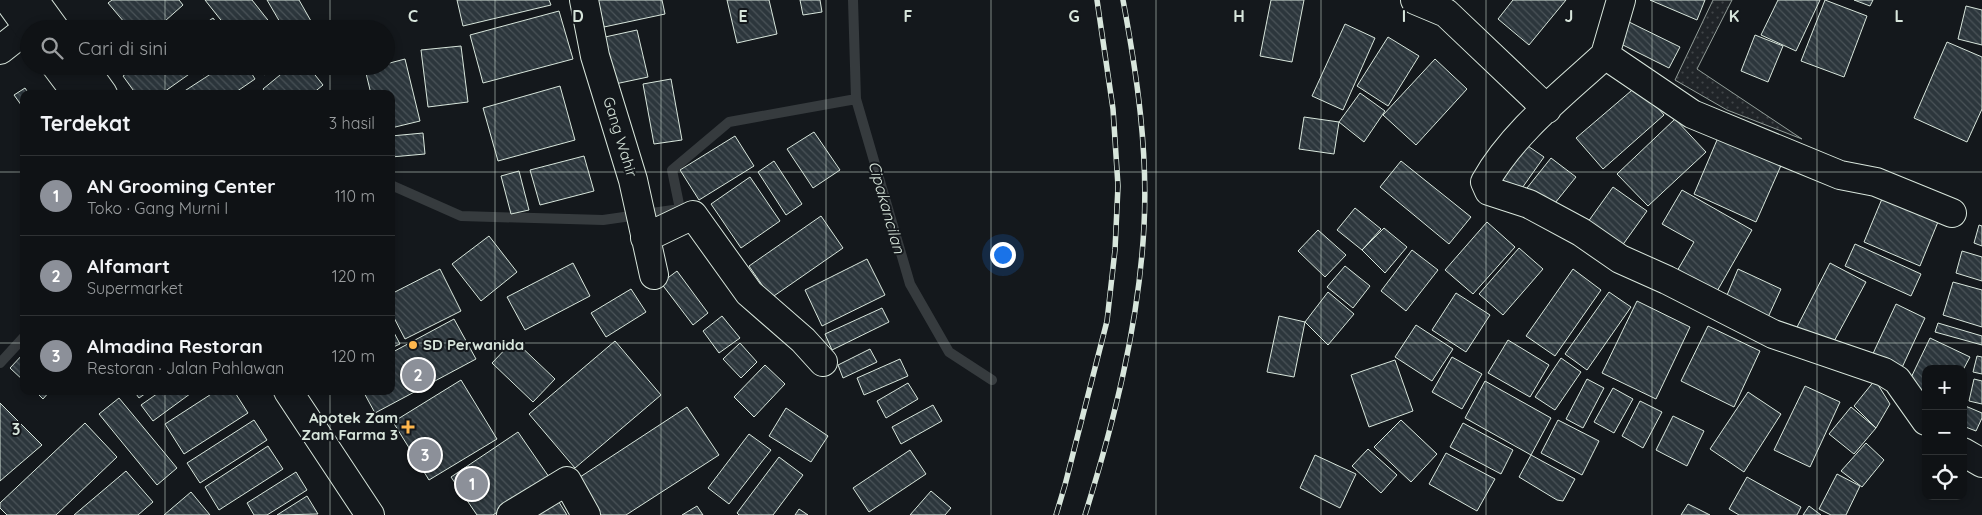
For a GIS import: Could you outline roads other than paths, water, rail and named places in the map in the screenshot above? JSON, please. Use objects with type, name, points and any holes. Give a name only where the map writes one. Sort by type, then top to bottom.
[{"type":"street","name":"Gang Wahir","points":[[584,0],[595,56],[633,180],[654,274]]},
{"type":"street","points":[[1414,0],[1446,13],[1546,109]]},
{"type":"street","points":[[1621,0],[1605,55],[1546,109],[1498,160],[1485,182],[1489,191],[1529,204],[1581,232],[1620,259],[1668,280],[1773,334],[1884,372],[1897,380],[1922,415]]},
{"type":"street","points":[[0,50],[20,29]]},
{"type":"street","points":[[1605,55],[1692,114],[1840,175],[1876,182],[1952,213]]},
{"type":"street","points":[[63,75],[74,90]]},
{"type":"street","points":[[90,75],[101,90]]},
{"type":"street","points":[[645,235],[692,216],[749,293],[803,340],[823,362]]},
{"type":"street","points":[[291,395],[370,515]]},
{"type":"street","points":[[1967,454],[1982,463]]},
{"type":"street","points":[[512,515],[567,481],[586,515]]},
{"type":"waterway","name":"Cipakancilan","points":[[853,0],[856,99],[910,284],[949,352],[992,380]]},
{"type":"waterway","points":[[395,187],[461,216],[603,220],[680,209],[672,170],[729,122],[856,99]]},
{"type":"waterway","points":[[0,363],[20,341]]},
{"type":"railway","points":[[1056,515],[1107,321],[1115,250],[1118,186],[1113,109],[1097,0]]},
{"type":"railway","points":[[1085,515],[1106,444],[1124,372],[1137,299],[1144,226],[1143,141],[1133,56],[1123,0]]},
{"type":"place","name":"SD Perwanida","points":[[413,345]]},
{"type":"place","name":"Alfamart","points":[[418,375]]},
{"type":"place","name":"Apotek Zam Zam Farma 3","points":[[408,427]]},
{"type":"place","name":"Almadina Restoran","points":[[425,455]]},
{"type":"place","name":"AN Grooming Center","points":[[472,484]]}]
